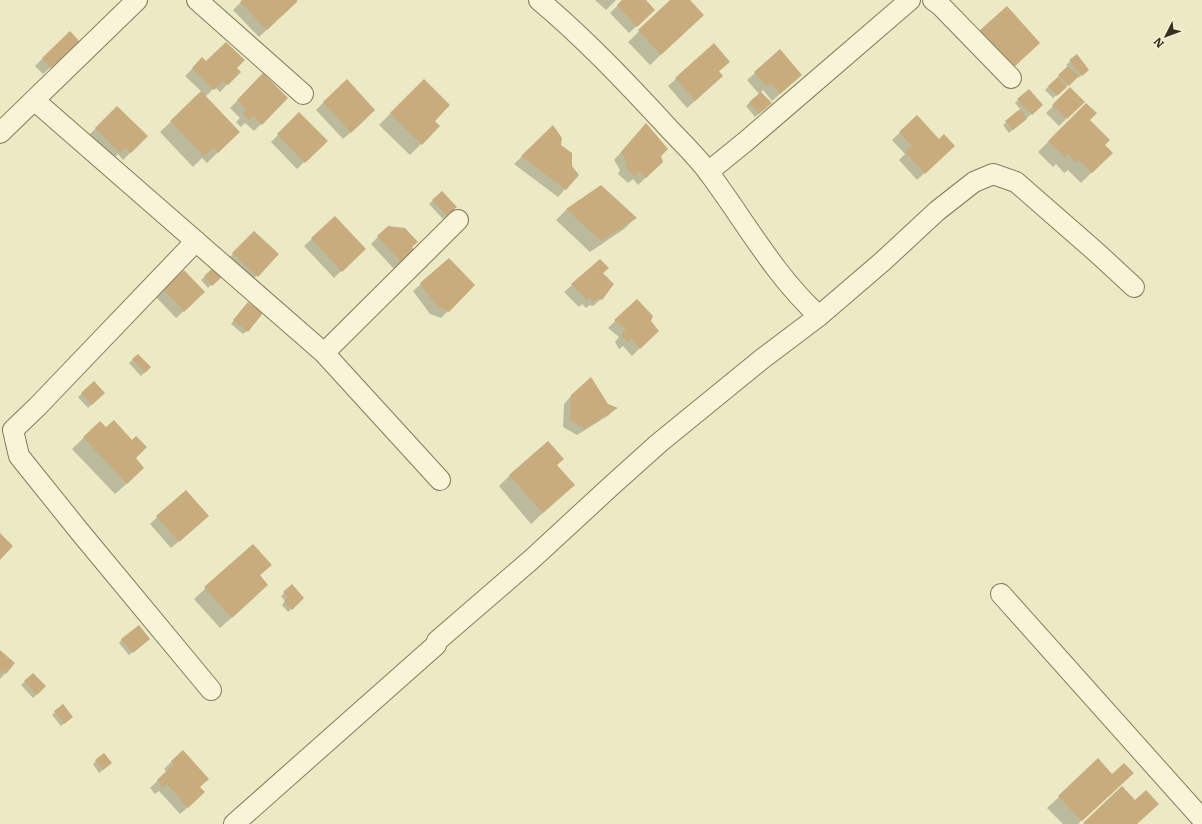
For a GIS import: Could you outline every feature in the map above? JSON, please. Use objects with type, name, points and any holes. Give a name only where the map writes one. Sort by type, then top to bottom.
[{"type":"street","points":[[0,133],[137,0]]},
{"type":"street","points":[[197,0],[303,94]]},
{"type":"street","points":[[539,0],[558,16],[634,91],[708,172],[761,249],[802,301],[819,316]]},
{"type":"street","points":[[708,172],[910,0]]},
{"type":"street","points":[[933,0],[941,6],[1012,78]]},
{"type":"street","points":[[34,100],[324,353],[440,480]]},
{"type":"street","points":[[234,824],[532,559],[659,443],[762,359],[819,316],[882,262],[937,211],[974,182],[993,174],[1016,182],[1134,287]]},
{"type":"street","points":[[324,353],[458,220]]},
{"type":"street","points":[[196,241],[13,430],[19,456],[211,690]]},
{"type":"street","points":[[1001,594],[1202,819]]},
{"type":"building","points":[[242,0],[298,1],[267,30],[240,2]]},
{"type":"building","points":[[622,0],[646,0],[655,10],[637,27],[617,5]]},
{"type":"building","points":[[670,0],[690,0],[704,15],[661,55],[638,30]]},
{"type":"building","points":[[1007,6],[1040,43],[1012,69],[979,31]]},
{"type":"building","points":[[70,31],[80,42],[51,68],[42,58]]},
{"type":"building","points":[[226,42],[245,60],[237,68],[241,72],[228,85],[223,81],[214,90],[192,68],[202,57],[206,61]]},
{"type":"building","points":[[714,43],[730,62],[719,71],[723,76],[695,101],[675,78]]},
{"type":"building","points":[[780,49],[802,75],[780,94],[771,83],[767,87],[754,72]]},
{"type":"building","points":[[1077,54],[1089,70],[1082,76],[1069,60]]},
{"type":"building","points":[[1068,66],[1079,76],[1069,86],[1058,75]]},
{"type":"building","points":[[263,73],[288,98],[262,125],[253,116],[249,120],[242,114],[247,110],[237,100]]},
{"type":"building","points":[[1058,77],[1067,87],[1057,96],[1048,86]]},
{"type":"building","points":[[347,79],[375,110],[351,133],[323,102]]},
{"type":"building","points":[[424,79],[450,105],[435,121],[440,126],[422,145],[390,113]]},
{"type":"building","points":[[1070,87],[1085,102],[1067,119],[1052,105]]},
{"type":"building","points":[[1029,89],[1043,105],[1032,115],[1017,99]]},
{"type":"building","points":[[201,91],[240,132],[218,153],[214,147],[204,156],[170,121]]},
{"type":"building","points":[[761,92],[772,103],[759,114],[749,102]]},
{"type":"building","points":[[1086,103],[1097,113],[1090,120],[1110,140],[1105,145],[1113,153],[1092,173],[1079,160],[1076,163],[1068,154],[1065,157],[1048,141]]},
{"type":"building","points":[[117,106],[148,136],[131,153],[125,148],[120,153],[95,128]]},
{"type":"building","points":[[1020,109],[1027,119],[1013,130],[1005,121]]},
{"type":"building","points":[[299,112],[328,141],[305,163],[277,134]]},
{"type":"building","points":[[917,115],[939,139],[944,134],[955,146],[925,174],[905,152],[912,146],[899,132]]},
{"type":"building","points":[[646,123],[668,149],[661,156],[663,162],[646,178],[639,171],[636,177],[625,167],[627,162],[621,152]]},
{"type":"building","points":[[553,125],[562,138],[561,145],[572,153],[572,166],[579,175],[566,190],[521,156]]},
{"type":"building","points":[[601,185],[637,218],[601,241],[566,209]]},
{"type":"building","points":[[442,191],[457,207],[447,216],[432,200]]},
{"type":"building","points":[[335,216],[366,249],[342,272],[311,238]]},
{"type":"building","points":[[388,226],[405,228],[418,242],[412,247],[415,251],[402,263],[377,236]]},
{"type":"building","points":[[254,231],[279,254],[258,277],[232,253]]},
{"type":"building","points":[[449,258],[475,285],[449,312],[438,307],[420,283]]},
{"type":"building","points":[[600,259],[609,268],[603,273],[614,284],[602,300],[598,298],[593,302],[589,297],[587,300],[571,284]]},
{"type":"building","points":[[214,267],[223,276],[212,286],[204,276]]},
{"type":"building","points":[[184,270],[205,292],[184,312],[163,289]]},
{"type":"building","points":[[637,299],[653,316],[651,321],[659,331],[640,349],[631,339],[627,342],[621,334],[626,329],[614,320]]},
{"type":"building","points":[[248,302],[263,313],[248,332],[233,320]]},
{"type":"building","points":[[138,354],[151,367],[145,373],[132,359]]},
{"type":"building","points":[[591,377],[608,404],[618,408],[585,429],[570,420],[571,395]]},
{"type":"building","points":[[94,381],[105,393],[92,405],[81,393]]},
{"type":"building","points":[[114,420],[132,440],[136,436],[147,447],[136,458],[144,468],[127,484],[83,437],[100,421],[106,427]]},
{"type":"building","points":[[548,441],[564,459],[557,465],[575,485],[543,513],[509,475]]},
{"type":"building","points":[[186,490],[209,516],[179,542],[156,516]]},
{"type":"building","points":[[0,533],[13,546],[0,560]]},
{"type":"building","points":[[253,544],[272,565],[260,575],[268,585],[232,618],[204,587]]},
{"type":"building","points":[[292,584],[304,598],[292,610],[284,601],[288,597],[283,592]]},
{"type":"building","points":[[139,625],[150,639],[133,653],[121,639]]},
{"type":"building","points":[[0,650],[15,663],[6,674],[0,670]]},
{"type":"building","points":[[33,673],[46,686],[37,695],[24,681]]},
{"type":"building","points":[[63,704],[73,717],[64,724],[54,711]]},
{"type":"building","points":[[183,750],[209,779],[200,787],[205,792],[188,808],[167,784],[163,788],[157,780],[174,764],[171,761]]},
{"type":"building","points":[[104,753],[112,763],[103,770],[95,760]]},
{"type":"building","points":[[1098,758],[1112,774],[1124,763],[1134,773],[1082,821],[1058,796]]},
{"type":"building","points":[[1122,786],[1135,800],[1146,790],[1159,804],[1137,824],[1083,823]]}]
